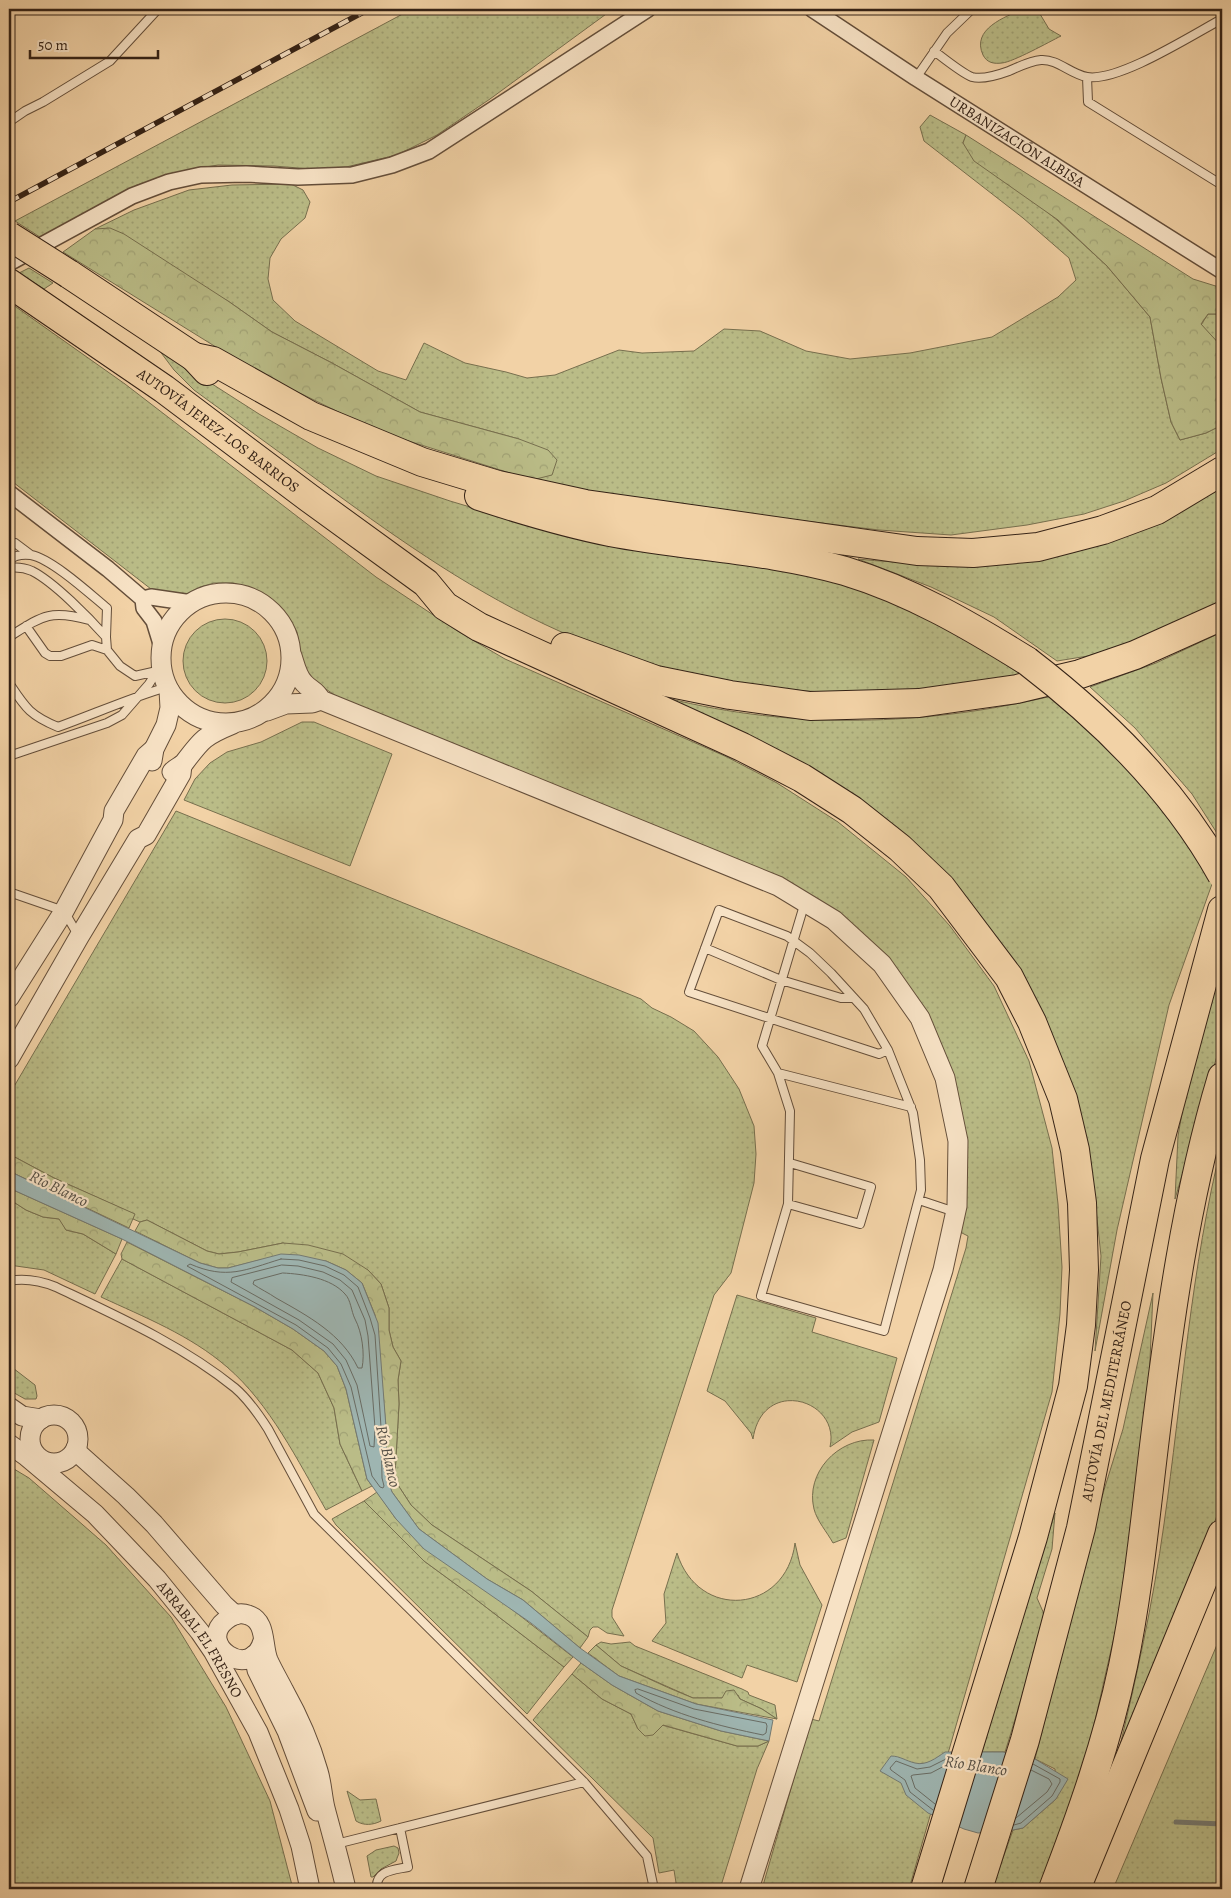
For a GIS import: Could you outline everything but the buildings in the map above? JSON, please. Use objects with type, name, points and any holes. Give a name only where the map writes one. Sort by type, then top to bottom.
[{"type":"highway","points":[[9,236],[194,357],[207,372],[262,405],[355,451],[528,513],[611,532],[788,558],[843,571],[884,584],[972,627],[1027,661],[1094,716],[1140,763],[1182,814],[1222,876]]},
{"type":"highway","name":"AUTOVÍA JEREZ-LOS BARRIOS","points":[[19,289],[164,389],[426,583]]},
{"type":"highway","points":[[194,357],[213,361],[311,416],[422,462],[498,484],[585,504],[918,551],[973,553],[1038,546],[1102,530],[1157,510],[1222,471]]},
{"type":"highway","points":[[426,583],[452,590],[527,632],[592,658],[656,680],[730,695],[810,706],[919,703],[1017,689],[1080,674],[1135,655],[1222,616]]},
{"type":"highway","points":[[426,583],[445,606],[479,627],[759,756],[802,778],[852,810],[900,848],[941,887],[1009,977],[1032,1022],[1062,1099],[1075,1150],[1082,1203],[1084,1270],[1082,1324],[1073,1386],[1033,1537],[943,1836],[925,1889]]},
{"type":"highway","name":"AUTOVÍA DEL MEDITERRÁNEO","points":[[978,1889],[1025,1740],[1081,1528],[1155,1159],[1222,910]]},
{"type":"highway","points":[[1053,1889],[1096,1770],[1123,1666],[1144,1539],[1175,1286],[1199,1163],[1222,1077]]},
{"type":"highway","points":[[1076,1889],[1222,1534]]},
{"type":"highway","points":[[1090,1889],[1101,1862],[1103,1824]]},
{"type":"street","points":[[9,263],[132,196],[170,182],[202,175],[246,174],[298,177],[352,175],[392,165],[430,151],[648,9]]},
{"type":"street","name":"URBANIZACIÓN ALBISA","points":[[812,9],[916,78],[1222,271]]},
{"type":"street","points":[[9,493],[108,569],[143,599],[144,608],[154,621],[170,708],[166,725],[154,749],[146,756],[114,811],[113,820],[64,911],[9,998]]},
{"type":"street","points":[[235,723],[221,723],[195,716],[184,708],[163,672],[166,633],[172,622],[192,603],[204,597],[231,593],[257,601],[278,618],[288,636],[299,676],[304,684],[317,692],[321,700]]},
{"type":"street","points":[[143,599],[151,597],[192,603]]},
{"type":"street","points":[[261,714],[272,706],[284,689],[292,656]]},
{"type":"street","points":[[9,1059],[79,936],[138,839],[137,832],[174,769],[182,765],[197,744],[211,733],[286,704],[312,703],[321,700],[778,886],[834,920],[882,964],[920,1018],[945,1078],[958,1141],[956,1212],[943,1270],[749,1889]]},
{"type":"street","points":[[22,975],[42,1002]]},
{"type":"street","points":[[9,1407],[22,1416],[41,1420]]},
{"type":"street","points":[[56,1416],[70,1420],[74,1424],[78,1435],[76,1448],[68,1459],[56,1463],[44,1461],[34,1450],[30,1440],[35,1425],[41,1420],[56,1416]]},
{"type":"street","name":"ARRABAL EL FRESNO","points":[[9,1444],[25,1450],[34,1450]]},
{"type":"street","name":"ARRABAL EL FRESNO","points":[[9,1444],[96,1514],[157,1579],[213,1651],[262,1740],[289,1809],[301,1846],[310,1889]]},
{"type":"street","name":"ARRABAL EL FRESNO","points":[[76,1448],[82,1458],[126,1496],[154,1524],[224,1605],[235,1615]]},
{"type":"street","name":"ARRABAL EL FRESNO","points":[[56,1463],[58,1473],[63,1479],[96,1505],[136,1544],[175,1587],[211,1635],[218,1641],[224,1652],[234,1658],[246,1659],[259,1648]]},
{"type":"street","name":"ARRABAL EL FRESNO","points":[[218,1641],[220,1627],[235,1615],[244,1614],[255,1618],[262,1631],[256,1670],[287,1731],[309,1787],[338,1889]]},
{"type":"street","name":"ARRABAL EL FRESNO","points":[[259,1648],[268,1660],[294,1710],[311,1749],[346,1889]]},
{"type":"street","points":[[234,1658],[239,1682],[268,1736],[300,1814],[319,1889]]},
{"type":"lane","points":[[9,122],[110,61],[158,9]]},
{"type":"lane","points":[[916,78],[947,33],[972,9],[986,9]]},
{"type":"lane","points":[[934,51],[971,76],[987,77],[1002,74],[1033,61],[1046,60],[1058,63],[1069,71],[1087,77],[1107,76],[1125,70],[1222,19]]},
{"type":"lane","points":[[1087,77],[1088,102],[1222,185]]},
{"type":"lane","points":[[9,542],[15,543],[57,569],[107,608],[107,650]]},
{"type":"lane","points":[[9,560],[22,554],[32,555]]},
{"type":"lane","points":[[9,568],[22,568],[33,572],[91,620],[106,637]]},
{"type":"lane","points":[[9,638],[39,618],[54,614],[69,614],[91,620]]},
{"type":"lane","points":[[26,626],[45,653],[50,656],[61,656],[92,645],[107,650],[120,666],[135,676],[163,672]]},
{"type":"lane","points":[[9,756],[107,723],[122,715],[163,672]]},
{"type":"lane","points":[[9,683],[27,710],[41,720],[58,727],[111,708],[140,695],[163,672]]},
{"type":"lane","points":[[9,892],[64,911],[79,936]]},
{"type":"lane","points":[[805,902],[792,940],[781,980],[770,1018],[762,1046],[778,1074],[790,1111],[790,1163],[788,1204],[761,1296],[884,1331],[921,1190],[920,1160],[911,1107],[888,1050],[864,1009],[854,998],[810,953],[792,940],[787,936],[719,910],[689,992],[770,1018],[879,1054],[888,1050]]},
{"type":"lane","points":[[705,948],[781,980],[841,998],[854,998]]},
{"type":"lane","points":[[778,1074],[911,1107]]},
{"type":"lane","points":[[788,1204],[860,1224],[871,1187],[790,1163]]},
{"type":"lane","points":[[919,1200],[956,1212]]},
{"type":"lane","points":[[9,1280],[44,1282],[56,1287],[178,1349],[236,1388],[261,1417],[314,1514],[584,1782],[647,1856],[654,1889]]},
{"type":"lane","points":[[336,1844],[584,1782]]},
{"type":"lane","points":[[377,1889],[377,1880],[380,1875],[408,1867],[400,1828]]},
{"type":"green space","points":[[412,9],[613,9],[490,99],[437,135],[397,155],[346,167],[311,169],[218,165],[188,170],[137,185],[43,239],[15,221]]},
{"type":"green space","points":[[1023,9],[1037,9],[1049,29],[1061,36],[1007,62],[996,63],[989,61],[983,55],[981,46],[982,38],[986,31],[999,20]]},
{"type":"green space","points":[[930,115],[966,135],[963,143],[1057,220],[1107,266],[1150,317],[1171,422],[1180,440],[1206,433],[1222,425],[1222,449],[1166,483],[1124,501],[1084,514],[1027,525],[951,535],[879,530],[657,503],[532,480],[519,439],[420,412],[272,332],[228,301],[95,229],[134,210],[189,190],[232,185],[291,184],[303,190],[310,202],[305,218],[281,239],[270,258],[268,279],[273,300],[295,321],[378,371],[406,380],[424,343],[465,363],[527,378],[555,375],[619,350],[642,353],[694,351],[724,329],[760,331],[806,351],[850,359],[910,353],[992,337],[1058,297],[1076,280],[1069,258],[1023,218],[924,141],[920,127]]},
{"type":"green space","points":[[966,135],[1193,279],[1222,288],[1222,318],[1216,314],[1208,314],[1201,324],[1222,347],[1222,425],[1206,433],[1180,440],[1171,422],[1150,317],[1107,266],[1058,220],[974,161],[963,143]]},
{"type":"green space","points":[[110,228],[124,234],[228,301],[272,332],[420,412],[519,439],[548,450],[557,460],[552,475],[532,480],[377,431],[253,370],[63,252],[95,229]]},
{"type":"green space","points":[[29,268],[53,283],[44,289],[19,273]]},
{"type":"green space","points":[[9,302],[125,384],[376,577],[459,632],[505,659],[727,757],[777,783],[838,822],[906,877],[950,926],[994,986],[1029,1061],[1052,1148],[1062,1267],[1060,1314],[1052,1392],[909,1889],[762,1889],[811,1719],[819,1721],[966,1248],[968,1236],[960,1232],[965,1173],[917,1001],[792,885],[336,696],[306,672],[300,657],[297,632],[288,616],[271,598],[250,588],[232,583],[214,583],[184,595],[166,596],[151,589],[9,479]]},
{"type":"green space","points":[[1208,314],[1216,314],[1222,318],[1222,347],[1201,325]]},
{"type":"green space","points":[[159,350],[259,414],[318,448],[376,476],[527,524],[787,568],[843,585],[889,600],[951,629],[1023,676],[891,693],[804,691],[759,686],[669,668],[625,656],[583,641],[514,609],[455,575],[398,538],[194,390],[174,370]]},
{"type":"green space","points":[[1222,487],[1222,601],[1145,638],[1088,656],[1057,661],[994,617],[931,587],[858,559],[938,563],[1025,560],[1062,555],[1124,536],[1184,508]]},
{"type":"green space","points":[[217,619],[233,619],[249,626],[260,637],[267,653],[264,677],[255,691],[249,696],[233,703],[217,703],[201,696],[190,685],[183,669],[183,653],[190,637],[201,626]]},
{"type":"green space","points":[[1222,632],[1222,841],[1192,794],[1135,728],[1090,687],[1156,663]]},
{"type":"green space","points":[[1052,696],[1128,768],[1168,815],[1212,884],[1169,1005],[1117,1230],[1095,1351],[1101,1256],[1091,1163],[1082,1124],[946,875],[667,698],[762,715],[859,720],[908,718],[956,713]]},
{"type":"green space","points":[[302,722],[314,722],[392,754],[350,866],[184,800],[195,779],[210,763],[227,752],[261,742]]},
{"type":"green space","points":[[176,811],[641,999],[652,1008],[694,1031],[718,1057],[739,1089],[754,1126],[756,1154],[754,1183],[731,1273],[714,1295],[612,1610],[612,1617],[624,1636],[607,1633],[598,1627],[593,1627],[588,1637],[531,1591],[432,1525],[411,1505],[396,1482],[395,1475],[399,1404],[398,1380],[401,1361],[393,1347],[389,1330],[389,1308],[381,1284],[368,1270],[283,1243],[219,1254],[207,1251],[147,1220],[140,1222],[133,1219],[134,1214],[54,1178],[9,1154],[9,1095]]},
{"type":"green space","points":[[1222,956],[1222,1039],[1175,1199],[1178,1136],[1186,1091]]},
{"type":"green space","points":[[1222,1143],[1222,1502],[1194,1578],[1117,1758],[1155,1583],[1202,1237]]},
{"type":"green space","points":[[9,1154],[54,1178],[135,1214],[129,1228],[9,1171]]},
{"type":"green space","points":[[9,1188],[122,1239],[116,1254],[83,1234],[66,1230],[59,1219],[43,1217],[26,1210],[9,1199]]},
{"type":"green space","points":[[9,1199],[26,1210],[43,1217],[60,1219],[66,1230],[83,1234],[116,1254],[95,1294],[44,1270],[9,1265]]},
{"type":"green space","points":[[147,1220],[207,1251],[219,1254],[283,1243],[308,1245],[343,1254],[368,1270],[381,1284],[389,1308],[389,1330],[393,1347],[401,1361],[398,1380],[399,1404],[395,1475],[387,1478],[386,1427],[375,1315],[362,1283],[346,1270],[326,1261],[260,1260],[228,1268],[218,1268],[200,1263],[135,1231],[140,1222]]},
{"type":"green space","points":[[127,1242],[255,1307],[293,1329],[324,1351],[337,1366],[346,1389],[367,1479],[372,1486],[362,1491],[340,1444],[334,1408],[318,1373],[292,1350],[122,1259],[121,1254]]},
{"type":"green space","points":[[122,1259],[292,1350],[318,1373],[334,1408],[340,1444],[362,1491],[326,1510],[294,1453],[270,1416],[257,1398],[227,1367],[198,1345],[182,1336],[101,1297]]},
{"type":"green space","points":[[1153,1293],[1149,1382],[1121,1606],[1087,1756],[1039,1889],[992,1889],[1013,1830],[1023,1828],[1056,1799],[1055,1769],[1035,1759],[1087,1550],[1123,1429]]},
{"type":"green space","points":[[737,1295],[816,1318],[812,1332],[897,1358],[879,1422],[852,1432],[830,1447],[830,1430],[824,1417],[813,1407],[799,1401],[784,1401],[770,1407],[759,1419],[753,1439],[751,1433],[725,1401],[707,1391]]},
{"type":"green space","points":[[9,1365],[35,1385],[36,1399],[25,1399],[9,1390]]},
{"type":"green space","points":[[874,1440],[846,1538],[833,1543],[815,1513],[813,1496],[815,1483],[827,1460],[837,1451],[861,1441]]},
{"type":"green space","points":[[9,1466],[29,1478],[106,1545],[171,1617],[226,1707],[270,1801],[293,1889],[16,1889],[9,1870]]},
{"type":"green space","points":[[396,1482],[411,1505],[432,1525],[531,1591],[588,1637],[580,1648],[523,1600],[487,1579],[419,1529],[389,1486]]},
{"type":"green space","points":[[377,1492],[396,1519],[573,1657],[564,1667],[424,1561],[364,1501]]},
{"type":"green space","points":[[364,1501],[424,1561],[564,1667],[527,1714],[336,1525],[332,1519]]},
{"type":"green space","points":[[1055,1513],[1052,1549],[1037,1598],[1044,1614],[1042,1629],[1010,1736],[1005,1752],[982,1752],[1018,1629]]},
{"type":"green space","points":[[795,1543],[800,1565],[822,1605],[797,1682],[747,1665],[742,1678],[652,1641],[666,1623],[664,1594],[677,1553],[688,1575],[703,1590],[721,1598],[740,1600],[759,1595],[776,1584],[788,1567]]},
{"type":"green space","points":[[1222,1633],[1222,1889],[1113,1889]]},
{"type":"green space","points":[[601,1642],[611,1644],[630,1642],[635,1646],[742,1689],[748,1692],[749,1695],[775,1705],[777,1719],[762,1709],[740,1699],[738,1695],[722,1698],[693,1698],[621,1666],[596,1645]]},
{"type":"green space","points":[[596,1645],[621,1666],[693,1698],[722,1698],[726,1691],[734,1690],[740,1699],[762,1709],[777,1719],[696,1704],[619,1676],[588,1653]]},
{"type":"green space","points":[[581,1663],[612,1685],[658,1711],[721,1731],[769,1741],[758,1746],[737,1746],[663,1725],[653,1735],[645,1736],[638,1729],[631,1714],[602,1699],[572,1674]]},
{"type":"green space","points":[[572,1674],[602,1699],[631,1714],[638,1729],[662,1725],[737,1746],[758,1746],[769,1741],[757,1769],[720,1889],[677,1889],[674,1870],[659,1873],[653,1838],[533,1720]]},
{"type":"green space","points":[[347,1791],[360,1800],[376,1799],[381,1821],[362,1824],[356,1821]]},
{"type":"green space","points":[[394,1846],[398,1848],[399,1853],[396,1861],[371,1877],[367,1856],[376,1850]]},
{"type":"water","points":[[9,1171],[200,1263],[218,1268],[228,1268],[281,1254],[299,1255],[326,1261],[346,1270],[362,1283],[378,1323],[386,1427],[387,1478],[392,1492],[419,1529],[487,1579],[523,1600],[580,1648],[619,1676],[696,1704],[773,1720],[769,1741],[721,1731],[658,1711],[612,1685],[531,1623],[424,1549],[396,1519],[367,1479],[346,1389],[337,1366],[324,1351],[293,1329],[255,1307],[122,1239],[9,1188]]},
{"type":"water","points":[[945,1752],[1003,1752],[1035,1759],[1068,1779],[1056,1799],[1023,1828],[978,1833],[928,1813],[906,1795],[901,1783],[880,1771],[891,1756],[919,1764],[931,1761]]},
{"type":"waterway","name":"Río Blanco","points":[[1176,1822],[1222,1824]]},
{"type":"railway","points":[[9,202],[369,9]]}]
